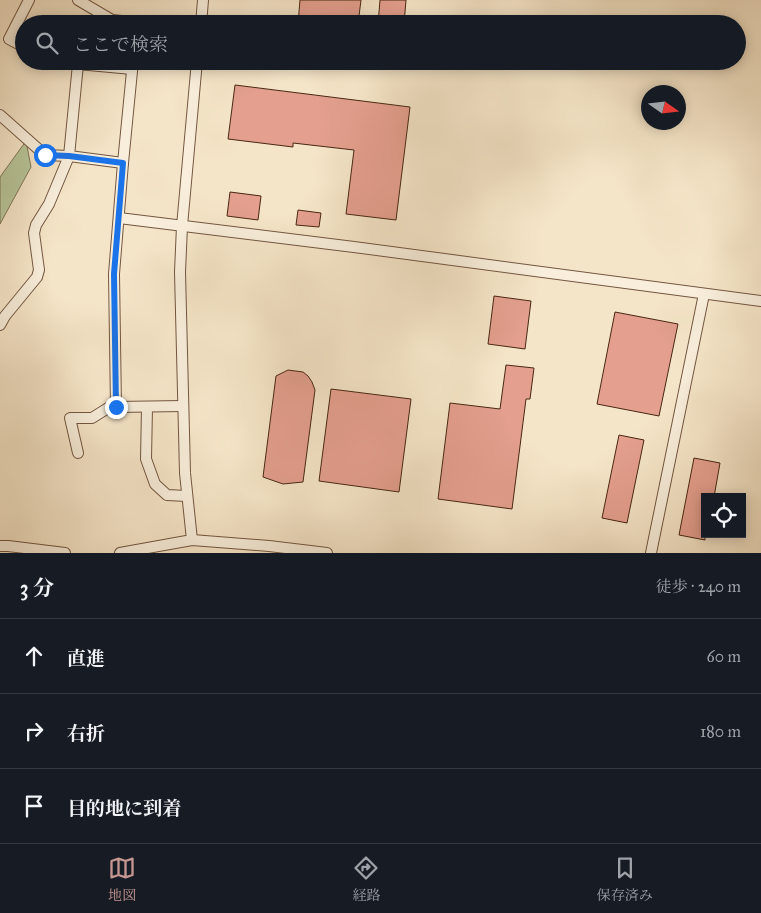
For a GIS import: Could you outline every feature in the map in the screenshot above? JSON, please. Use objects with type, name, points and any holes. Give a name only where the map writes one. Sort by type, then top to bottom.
[{"type":"street","points":[[21,15],[29,0]]},
{"type":"street","points":[[78,0],[104,15]]},
{"type":"street","points":[[202,15],[203,0]]},
{"type":"street","points":[[15,27],[9,39],[15,42]]},
{"type":"street","points":[[0,325],[5,316],[37,277],[39,270],[34,233],[36,225],[50,204],[69,156],[77,70]]},
{"type":"street","points":[[116,407],[114,274],[132,70]]},
{"type":"street","points":[[192,540],[185,473],[180,272],[182,226],[196,70]]},
{"type":"street","points":[[0,115],[45,155],[123,163]]},
{"type":"street","points":[[119,218],[354,246],[761,302]]},
{"type":"street","points":[[651,553],[704,294]]},
{"type":"street","points":[[78,453],[70,418],[92,418],[108,408],[116,407],[183,406]]},
{"type":"street","points":[[147,407],[146,459],[155,484],[167,495],[187,496]]},
{"type":"street","points":[[120,553],[163,549],[192,540],[327,553]]},
{"type":"street","points":[[0,546],[65,553]]},
{"type":"green space","points":[[26,141],[31,167],[0,224],[0,177]]},
{"type":"building","points":[[300,0],[361,0],[359,15],[299,15]]},
{"type":"building","points":[[380,0],[406,0],[405,15],[379,15]]},
{"type":"building","points":[[235,85],[410,107],[396,220],[346,214],[354,150],[293,143],[293,147],[228,139]]},
{"type":"building","points":[[230,192],[261,196],[258,220],[227,216]]},
{"type":"building","points":[[298,210],[321,213],[319,227],[296,225]]},
{"type":"building","points":[[494,296],[531,301],[525,349],[488,344]]},
{"type":"building","points":[[615,312],[678,324],[659,416],[597,404]]},
{"type":"building","points":[[506,365],[534,368],[530,399],[526,399],[512,509],[438,499],[450,403],[500,409]]},
{"type":"building","points":[[288,370],[303,372],[312,382],[315,390],[303,482],[283,484],[263,477],[276,376]]},
{"type":"building","points":[[331,389],[411,399],[399,492],[319,481]]},
{"type":"building","points":[[619,435],[644,440],[627,523],[602,518]]},
{"type":"building","points":[[694,458],[720,463],[715,493],[701,493],[701,538],[705,538],[705,540],[679,535]]},
{"type":"route","points":[[45,155],[123,163],[114,274],[116,407]]}]
